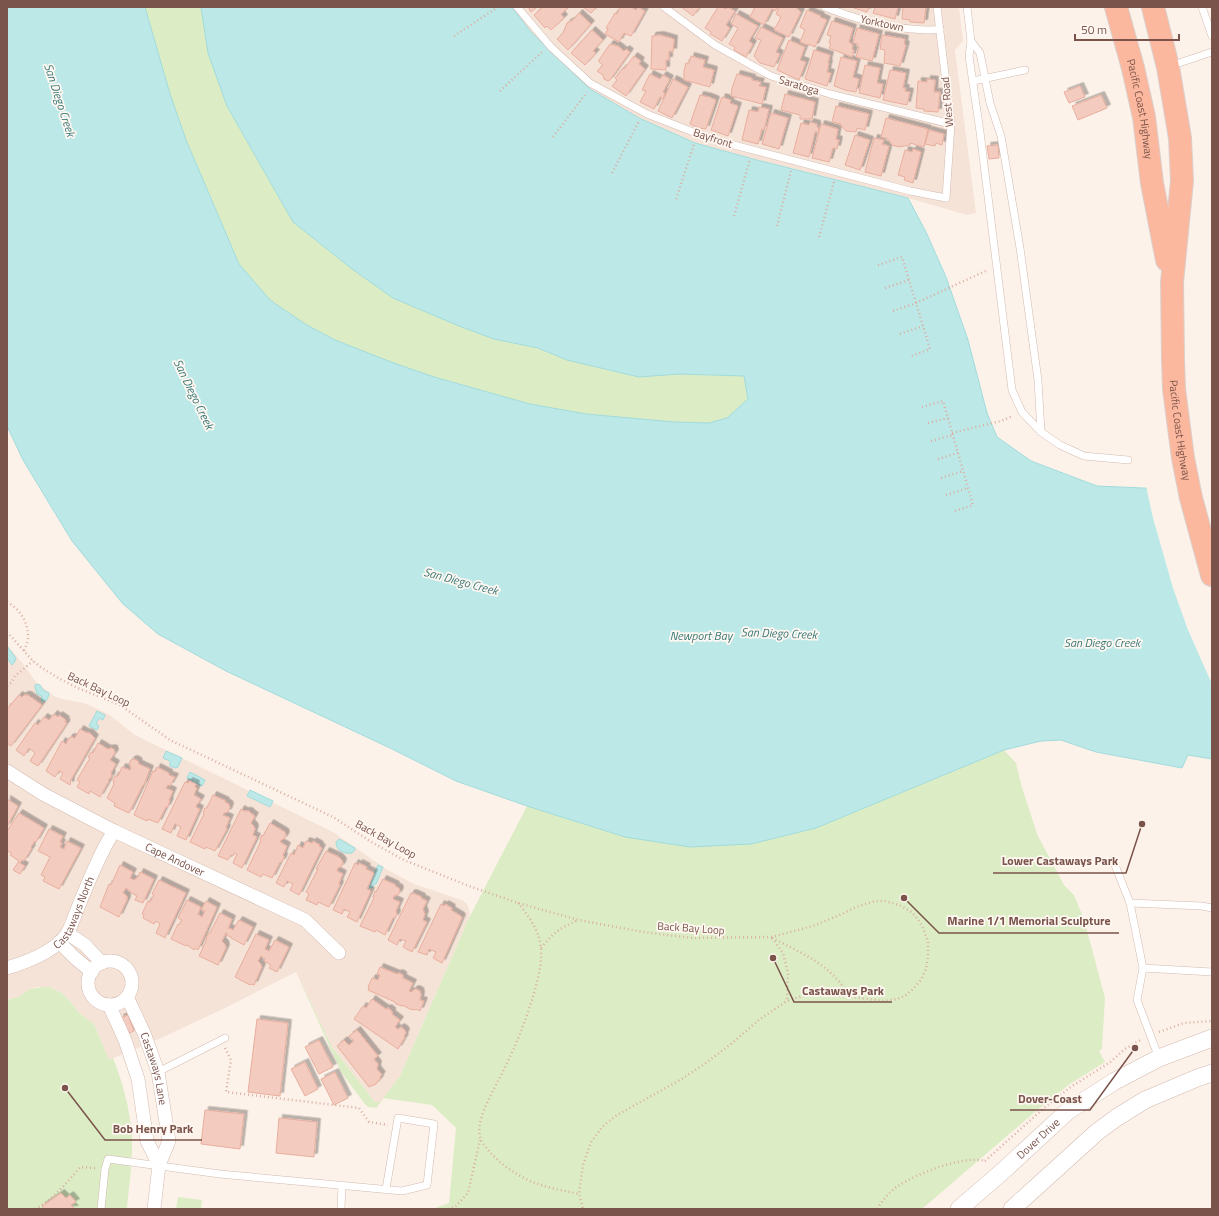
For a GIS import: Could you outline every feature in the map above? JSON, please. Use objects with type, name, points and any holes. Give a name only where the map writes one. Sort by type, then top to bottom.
[{"type":"highway","name":"Pacific Coast Highway","points":[[1116,7],[1133,68],[1144,117],[1152,183],[1172,282]]},
{"type":"highway","name":"Pacific Coast Highway","points":[[1153,7],[1168,66],[1180,138],[1182,181],[1172,282],[1174,389],[1183,458],[1193,505],[1212,575]]},
{"type":"street","name":"Cape Andover","points":[[7,771],[43,794],[114,831],[304,920],[338,953]]},
{"type":"street","name":"Castaways North","points":[[7,968],[43,954],[63,938],[102,852],[114,831]]},
{"type":"street","points":[[63,938],[85,945],[102,963]]},
{"type":"street","points":[[63,938],[75,958],[92,972]]},
{"type":"street","points":[[102,963],[116,963],[128,970],[132,984],[131,991],[122,1002],[109,1005],[102,1003],[91,994],[89,979],[96,967],[102,963]]},
{"type":"street","name":"Castaways Lane","points":[[127,997],[144,1033],[158,1072],[169,1141],[159,1165],[154,1209]]},
{"type":"street","name":"Castaways Lane","points":[[109,1005],[125,1040],[137,1077],[147,1141],[159,1165]]},
{"type":"street","name":"Dover Drive","points":[[958,1209],[1003,1171],[1068,1111],[1115,1081],[1159,1058],[1212,1038]]},
{"type":"street","points":[[137,1077],[158,1072]]},
{"type":"street","points":[[1012,1209],[1098,1132],[1116,1118],[1145,1100],[1212,1073]]},
{"type":"lane","name":"Bayfront","points":[[517,7],[551,47],[590,83],[647,114],[712,139],[910,191],[946,198]]},
{"type":"lane","name":"Saratoga","points":[[664,7],[715,45],[771,76],[830,94],[951,124]]},
{"type":"lane","name":"Yorktown","points":[[825,7],[860,20],[898,28],[932,31],[940,29]]},
{"type":"lane","name":"West Road","points":[[937,7],[951,124],[946,198]]},
{"type":"lane","points":[[968,7],[971,41],[970,56],[1012,390],[1022,412],[1042,432],[1060,445],[1084,456],[1128,460]]},
{"type":"lane","points":[[1202,7],[1212,36]]},
{"type":"lane","points":[[971,41],[980,53],[990,103],[1001,136],[1020,248],[1038,380],[1042,432]]},
{"type":"lane","points":[[1168,66],[1212,52]]},
{"type":"lane","points":[[973,81],[1025,70]]},
{"type":"lane","points":[[1113,860],[1130,903],[1144,968],[1137,1000],[1159,1058]]},
{"type":"lane","points":[[1130,903],[1202,906],[1212,908]]},
{"type":"lane","points":[[1144,968],[1212,972]]},
{"type":"lane","points":[[158,1072],[223,1039]]},
{"type":"lane","points":[[101,1209],[105,1169],[108,1159],[220,1174],[386,1190],[402,1191],[427,1185],[434,1124],[398,1118],[386,1190]]},
{"type":"lane","points":[[342,1185],[342,1209]]},
{"type":"path","points":[[454,36],[498,7]]},
{"type":"path","points":[[500,91],[543,50]]},
{"type":"path","points":[[553,137],[588,90]]},
{"type":"path","points":[[612,173],[639,120]]},
{"type":"path","points":[[676,199],[694,144]]},
{"type":"path","points":[[734,216],[750,160]]},
{"type":"path","points":[[777,226],[791,170]]},
{"type":"path","points":[[819,237],[835,181]]},
{"type":"path","points":[[878,265],[902,257],[930,349],[909,357]]},
{"type":"path","points":[[893,311],[916,303],[997,266]]},
{"type":"path","points":[[885,288],[909,280]]},
{"type":"path","points":[[900,334],[923,326]]},
{"type":"path","points":[[922,407],[943,401],[973,505],[952,512]]},
{"type":"path","points":[[928,423],[948,418]]},
{"type":"path","points":[[931,441],[1001,421]]},
{"type":"path","points":[[938,460],[958,453]]},
{"type":"path","points":[[941,478],[963,472]]},
{"type":"path","points":[[946,495],[968,488]]},
{"type":"path","points":[[7,602],[14,606],[21,614],[27,626],[28,639],[24,651]]},
{"type":"path","name":"Back Bay Loop","points":[[7,632],[33,661],[42,668],[78,688],[120,705],[170,740],[333,817],[373,843],[404,860],[469,886],[518,903],[579,920],[643,932],[693,938],[772,937],[813,926],[856,908],[875,902],[885,901],[900,905],[918,918],[928,942],[928,957],[926,969],[921,980],[912,990],[905,996],[884,1001],[826,994],[805,996],[787,1001],[760,1019],[703,1065],[680,1080],[617,1115],[603,1126],[591,1142],[586,1153],[580,1180],[579,1194],[583,1209]]},
{"type":"path","points":[[7,686],[12,683],[15,676],[33,661]]},
{"type":"path","points":[[448,1209],[455,1207],[468,1193],[480,1140],[479,1126],[485,1106],[505,1068],[527,1016],[540,972],[541,948],[535,928],[528,915],[518,903]]},
{"type":"path","points":[[541,948],[556,931],[579,920]]},
{"type":"path","points":[[772,937],[819,963],[835,976],[851,996]]},
{"type":"path","points":[[772,937],[783,953],[788,973],[787,1001]]},
{"type":"path","points":[[223,1039],[231,1060],[226,1092],[359,1108],[369,1122],[396,1126]]},
{"type":"path","points":[[480,1140],[495,1158],[515,1173],[535,1183],[579,1194]]},
{"type":"path","points":[[877,1209],[884,1198],[898,1186],[932,1169],[947,1164],[980,1160],[985,1161],[1003,1171]]},
{"type":"path","points":[[35,1209],[53,1196],[67,1183],[80,1167],[105,1169]]},
{"type":"shaded area","points":[[512,7],[959,7],[963,41],[955,50],[976,213],[967,215],[908,198],[695,143],[639,118],[590,89],[530,31]]},
{"type":"shaded area","points":[[7,645],[36,682],[54,696],[84,703],[100,710],[111,716],[135,735],[333,832],[386,869],[414,884],[462,900],[467,904],[470,912],[469,918],[400,1076],[381,1102],[375,1102],[332,1047],[296,972],[225,1008],[159,1039],[109,1060],[94,1024],[78,1012],[62,993],[49,987],[36,987],[18,997],[7,1000]]},
{"type":"green space","points":[[145,7],[201,7],[205,29],[227,106],[293,222],[352,269],[393,298],[494,339],[538,348],[567,360],[639,377],[679,374],[744,376],[748,399],[727,418],[709,423],[674,422],[586,414],[530,404],[434,377],[391,363],[335,340],[305,324],[270,300],[239,264],[186,140],[170,94]]},
{"type":"green space","points":[[1004,750],[1016,763],[1037,834],[1064,885],[1074,895],[1084,919],[1105,998],[1102,1049],[1099,1051],[1105,1062],[1070,1084],[1036,1111],[922,1209],[433,1209],[449,1203],[456,1128],[432,1105],[383,1098],[400,1076],[469,918],[527,806],[625,837],[816,828]]},
{"type":"green space","points":[[296,972],[332,1047],[375,1102],[381,1102],[376,1108],[368,1107],[364,1103],[341,1072]]},
{"type":"green space","points":[[49,987],[62,993],[78,1012],[94,1024],[109,1060],[113,1058],[117,1067],[128,1106],[132,1136],[127,1209],[7,1209],[7,1000],[18,997],[30,989]]},
{"type":"green space","points":[[178,1197],[202,1200],[201,1209],[176,1209]]},
{"type":"water","name":"Newport Bay","points":[[7,7],[145,7],[170,94],[186,140],[239,264],[270,300],[305,324],[335,340],[434,377],[530,404],[586,414],[674,422],[709,423],[727,418],[748,399],[744,376],[679,374],[639,377],[567,360],[538,348],[494,339],[393,298],[352,269],[293,222],[227,106],[208,53],[201,7],[512,7],[530,31],[590,89],[639,118],[695,143],[908,198],[926,232],[946,277],[968,340],[987,413],[997,437],[1031,461],[1097,486],[1212,491],[1212,759],[1188,755],[1182,768],[1096,752],[1061,740],[1041,741],[1004,750],[816,828],[751,844],[690,847],[625,837],[527,806],[456,781],[390,748],[226,671],[158,634],[123,604],[72,541],[23,460],[7,426]]},
{"type":"water","points":[[7,646],[16,658],[12,665],[7,658]]},
{"type":"water","points":[[37,684],[49,693],[46,701],[41,700],[42,696],[37,694],[35,685]]},
{"type":"water","points":[[97,711],[105,715],[103,720],[99,718],[96,724],[99,726],[97,730],[89,726]]},
{"type":"water","points":[[166,751],[182,758],[178,767],[175,768],[170,766],[170,761],[163,758]]},
{"type":"water","points":[[190,772],[205,780],[202,786],[187,778]]},
{"type":"water","points":[[250,790],[273,801],[270,807],[247,796]]},
{"type":"water","points":[[339,839],[355,848],[355,850],[352,853],[346,853],[339,850],[336,842]]},
{"type":"water","points":[[378,865],[383,867],[376,884],[374,884],[372,888],[369,887],[372,881],[371,880]]},
{"type":"pier","points":[[1146,486],[1212,489],[1212,684],[1188,630],[1173,588],[1153,518]]},
{"type":"building","points":[[528,7],[537,7],[531,12]]},
{"type":"building","points":[[543,7],[568,8],[561,14],[564,18],[551,30],[547,26],[545,28],[534,15]]},
{"type":"building","points":[[583,7],[597,7],[591,13]]},
{"type":"building","points":[[620,7],[631,7],[636,10],[638,7],[645,11],[631,36],[624,33],[619,42],[605,34],[608,29],[606,28],[615,13],[617,14]]},
{"type":"building","points":[[681,7],[700,7],[693,16]]},
{"type":"building","points":[[718,7],[726,9],[728,7],[735,11],[726,25],[730,28],[722,41],[710,34],[711,32],[705,28]]},
{"type":"building","points":[[755,7],[778,7],[775,11],[772,9],[764,25],[750,17]]},
{"type":"building","points":[[779,7],[795,7],[801,12],[789,37],[774,30],[781,17],[776,14]]},
{"type":"building","points":[[851,7],[869,7],[867,12]]},
{"type":"building","points":[[875,7],[898,7],[895,19],[873,13]]},
{"type":"building","points":[[903,7],[926,7],[924,23],[910,22],[910,20],[902,19]]},
{"type":"building","points":[[807,10],[827,20],[815,47],[800,42],[805,30],[800,27]]},
{"type":"building","points":[[579,13],[591,24],[568,50],[557,39],[563,33],[567,23],[573,20]]},
{"type":"building","points":[[736,14],[758,26],[749,41],[753,44],[746,57],[734,50],[735,47],[729,44],[738,28],[731,24]]},
{"type":"building","points":[[832,21],[853,28],[849,42],[853,45],[852,49],[854,50],[852,57],[829,48],[831,44],[829,43],[831,36],[827,35]]},
{"type":"building","points":[[761,27],[783,38],[776,52],[780,54],[774,67],[760,63],[754,56],[761,40],[755,38]]},
{"type":"building","points":[[857,28],[879,34],[872,61],[856,57],[859,47],[858,44],[853,43]]},
{"type":"building","points":[[592,30],[603,40],[593,51],[596,53],[585,65],[571,53]]},
{"type":"building","points":[[660,35],[674,39],[673,52],[669,51],[669,60],[666,60],[666,70],[651,69],[652,36]]},
{"type":"building","points":[[882,35],[905,39],[904,44],[906,45],[900,66],[884,63],[885,50],[880,49]]},
{"type":"building","points":[[789,40],[805,47],[800,60],[806,62],[799,80],[777,70]]},
{"type":"building","points":[[610,44],[618,46],[624,51],[626,49],[630,52],[608,81],[604,79],[603,75],[597,71],[603,65],[599,62],[599,60]]},
{"type":"building","points":[[814,50],[830,55],[827,72],[831,73],[827,86],[805,79]]},
{"type":"building","points":[[634,56],[641,61],[639,64],[645,69],[626,96],[612,86],[617,80],[615,78]]},
{"type":"building","points":[[691,56],[705,60],[703,67],[714,70],[710,87],[684,80],[686,63],[689,63]]},
{"type":"building","points":[[841,57],[857,61],[853,77],[859,79],[856,92],[834,86]]},
{"type":"building","points":[[865,65],[880,68],[877,83],[883,84],[880,98],[859,93]]},
{"type":"building","points":[[890,70],[906,73],[903,88],[906,88],[905,91],[910,92],[907,105],[883,100]]},
{"type":"building","points":[[650,74],[660,79],[663,75],[670,79],[663,92],[665,93],[663,99],[660,97],[654,109],[640,102],[646,91],[642,90]]},
{"type":"building","points":[[737,74],[761,82],[759,86],[766,87],[762,104],[731,96]]},
{"type":"building","points":[[673,79],[688,87],[672,118],[658,111]]},
{"type":"building","points":[[927,79],[935,80],[934,92],[940,92],[938,112],[924,111],[924,109],[916,108],[918,81],[927,82]]},
{"type":"building","points":[[1080,86],[1085,97],[1069,103],[1064,92]]},
{"type":"building","points":[[785,94],[815,102],[812,119],[800,119],[800,115],[781,110]]},
{"type":"building","points":[[700,95],[716,100],[706,129],[690,124]]},
{"type":"building","points":[[1101,95],[1107,108],[1078,120],[1072,106]]},
{"type":"building","points":[[722,97],[731,100],[730,103],[738,106],[728,136],[711,130]]},
{"type":"building","points":[[836,106],[869,114],[865,130],[857,128],[856,132],[846,131],[841,124],[832,122]]},
{"type":"building","points":[[759,107],[769,109],[764,130],[762,129],[758,144],[742,140],[749,110],[758,112]]},
{"type":"building","points":[[771,113],[788,118],[779,149],[762,144]]},
{"type":"building","points":[[886,118],[928,129],[924,147],[910,143],[910,145],[899,147],[892,145],[888,139],[881,137]]},
{"type":"building","points":[[810,122],[817,124],[817,127],[819,128],[818,132],[815,132],[809,157],[793,153],[801,123],[809,125]]},
{"type":"building","points":[[821,124],[838,129],[836,139],[839,140],[837,149],[833,148],[829,162],[812,158]]},
{"type":"building","points":[[929,130],[944,134],[942,145],[936,143],[935,146],[925,144]]},
{"type":"building","points":[[855,135],[870,140],[860,170],[845,165]]},
{"type":"building","points":[[874,138],[884,140],[882,144],[889,146],[881,176],[865,172]]},
{"type":"building","points":[[998,145],[999,158],[989,159],[987,146]]},
{"type":"building","points":[[913,149],[921,152],[913,183],[904,180],[905,177],[898,175],[905,150],[912,152]]},
{"type":"building","points":[[19,695],[22,697],[24,695],[28,695],[42,705],[11,746],[7,743],[7,707],[8,708]]},
{"type":"building","points":[[54,714],[58,717],[59,715],[66,720],[65,722],[67,723],[38,766],[30,761],[35,753],[29,748],[24,756],[16,750],[35,723],[38,725],[44,717],[49,720]]},
{"type":"building","points":[[80,729],[90,733],[95,738],[71,780],[70,785],[60,779],[63,773],[59,771],[55,777],[46,771],[62,741],[66,744],[69,738],[75,738]]},
{"type":"building","points":[[98,743],[108,749],[114,749],[115,753],[110,760],[116,764],[100,797],[90,791],[89,794],[77,787],[80,782],[77,780],[90,758],[88,757],[91,752],[93,753]]},
{"type":"building","points":[[134,759],[138,761],[139,764],[150,769],[144,785],[129,813],[114,806],[115,803],[107,798],[114,784],[113,780],[115,776],[118,776],[122,767],[130,770],[131,768],[129,763]]},
{"type":"building","points":[[157,767],[175,777],[170,786],[168,785],[166,788],[173,791],[167,808],[166,807],[158,823],[148,819],[147,821],[134,815],[153,771],[155,772]]},
{"type":"building","points":[[189,781],[196,784],[195,787],[197,788],[194,795],[201,799],[196,807],[200,809],[186,840],[177,836],[181,827],[175,824],[171,833],[162,829],[185,782],[188,783]]},
{"type":"building","points":[[213,795],[226,801],[225,802],[229,804],[230,807],[228,812],[224,813],[223,815],[230,818],[226,827],[227,829],[215,851],[206,847],[205,849],[190,842],[204,814],[205,808],[207,808]]},
{"type":"building","points":[[7,799],[18,806],[7,827]]},
{"type":"building","points":[[241,809],[244,811],[249,811],[255,816],[251,823],[255,829],[253,835],[257,837],[242,868],[233,863],[237,854],[234,853],[233,856],[231,855],[228,860],[218,856]]},
{"type":"building","points":[[19,813],[44,828],[36,842],[35,841],[31,847],[32,848],[24,861],[22,860],[20,863],[25,866],[20,874],[13,870],[19,861],[10,855],[12,853],[7,851],[7,831]]},
{"type":"building","points":[[270,823],[285,832],[286,835],[284,839],[280,842],[287,846],[282,862],[280,862],[272,878],[263,874],[261,877],[247,870],[261,841],[262,835],[263,836]]},
{"type":"building","points":[[49,829],[63,836],[60,842],[62,843],[60,847],[64,849],[67,841],[81,848],[59,889],[43,881],[45,877],[41,875],[50,857],[38,851]]},
{"type":"building","points":[[306,841],[312,843],[313,841],[322,848],[299,895],[290,890],[293,884],[287,881],[284,887],[276,883],[291,853],[294,855],[298,845],[303,848]]},
{"type":"building","points":[[326,851],[339,857],[343,863],[337,871],[343,874],[339,883],[340,885],[329,907],[318,902],[317,905],[306,900],[309,894],[306,892]]},
{"type":"building","points":[[355,863],[358,865],[359,863],[367,867],[366,869],[374,873],[367,889],[371,891],[357,922],[347,917],[350,912],[344,909],[342,914],[333,910]]},
{"type":"building","points":[[120,865],[133,872],[130,878],[134,880],[138,877],[140,872],[154,879],[143,903],[135,900],[137,896],[126,888],[123,893],[127,896],[127,900],[119,917],[100,907],[109,884],[111,885]]},
{"type":"building","points":[[383,879],[396,885],[395,886],[399,888],[400,891],[398,895],[394,896],[393,899],[400,902],[396,911],[397,914],[395,918],[393,918],[385,935],[376,930],[375,932],[360,926],[374,898],[375,891],[376,892]]},
{"type":"building","points":[[159,880],[186,893],[165,938],[156,933],[160,924],[156,921],[154,924],[143,918],[144,915],[142,914],[148,901],[150,902],[154,895],[152,894]]},
{"type":"building","points":[[411,893],[422,897],[421,898],[427,901],[423,909],[425,914],[423,920],[427,922],[412,952],[403,947],[406,941],[400,939],[397,945],[388,940]]},
{"type":"building","points":[[187,900],[201,907],[198,914],[202,917],[205,911],[201,910],[206,901],[217,907],[198,950],[195,948],[194,950],[187,945],[186,946],[171,939],[178,924],[179,925],[182,920],[178,918]]},
{"type":"building","points":[[441,904],[444,906],[445,904],[452,908],[451,910],[462,918],[442,963],[433,958],[436,952],[429,949],[427,955],[418,952]]},
{"type":"building","points":[[220,913],[232,919],[228,929],[233,930],[239,920],[253,927],[244,945],[226,935],[226,933],[222,941],[226,948],[218,965],[199,956],[207,939],[206,938]]},
{"type":"building","points":[[256,934],[269,940],[265,949],[269,951],[275,940],[289,947],[277,972],[269,968],[271,965],[264,961],[265,959],[261,956],[258,961],[262,967],[254,985],[250,985],[235,977]]},
{"type":"building","points":[[380,967],[397,974],[399,973],[403,975],[403,978],[413,983],[409,991],[412,992],[416,989],[420,991],[420,1000],[424,1001],[420,1011],[416,1009],[412,1010],[396,1004],[395,1002],[368,990],[372,978],[378,980],[380,975],[377,974]]},
{"type":"building","points":[[372,999],[386,1009],[388,1008],[392,1011],[392,1014],[400,1020],[395,1027],[398,1029],[401,1027],[406,1033],[398,1049],[354,1019],[363,1006],[366,1008]]},
{"type":"building","points":[[128,1015],[134,1031],[127,1034],[120,1018]]},
{"type":"building","points":[[257,1019],[288,1023],[280,1096],[248,1092]]},
{"type":"building","points":[[357,1030],[378,1056],[374,1059],[378,1064],[377,1069],[382,1075],[376,1084],[369,1087],[337,1046],[344,1040],[349,1045],[354,1041],[349,1036]]},
{"type":"building","points":[[319,1040],[333,1067],[319,1074],[305,1047]]},
{"type":"building","points":[[305,1062],[318,1089],[305,1096],[291,1069]]},
{"type":"building","points":[[335,1072],[348,1098],[334,1105],[321,1079]]},
{"type":"building","points":[[205,1110],[244,1114],[240,1149],[201,1144]]},
{"type":"building","points":[[279,1118],[317,1122],[314,1157],[276,1153]]},
{"type":"building","points":[[61,1193],[66,1198],[70,1195],[76,1202],[71,1205],[75,1209],[44,1209],[42,1206]]},
{"type":"place","name":"Lower Castaways Park","points":[[1142,824]]},
{"type":"place","name":"Marine 1/1 Memorial Sculpture","points":[[904,898]]},
{"type":"place","name":"Castaways Park","points":[[773,958]]},
{"type":"place","name":"Dover-Coast","points":[[1135,1048]]},
{"type":"place","name":"Bob Henry Park","points":[[65,1088]]},
{"type":"water label","name":"San Diego Creek","points":[[60,100]]},
{"type":"water label","name":"San Diego Creek","points":[[194,394]]},
{"type":"water label","name":"San Diego Creek","points":[[461,581]]},
{"type":"water label","name":"San Diego Creek","points":[[779,633]]},
{"type":"water label","name":"San Diego Creek","points":[[1102,642]]}]
